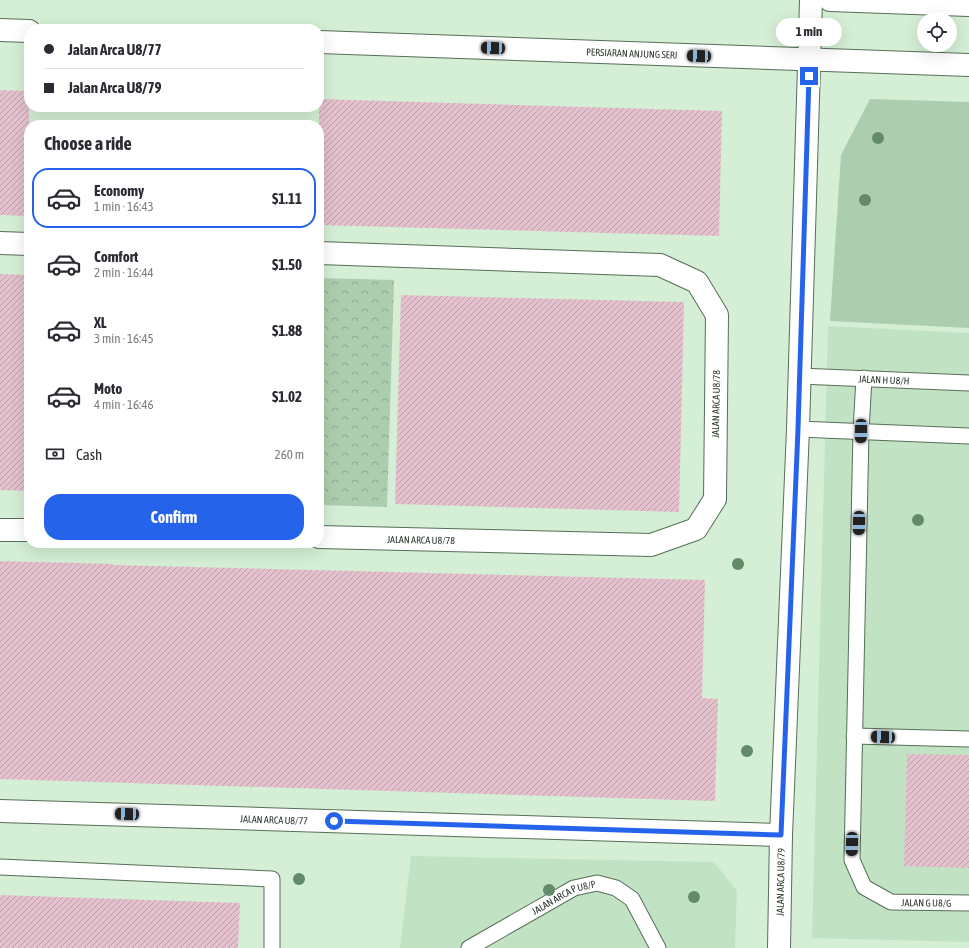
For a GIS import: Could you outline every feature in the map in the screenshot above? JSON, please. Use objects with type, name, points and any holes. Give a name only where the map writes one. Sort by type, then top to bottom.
[{"type":"street","name":"JALAN ARCA U8/79","points":[[779,948],[781,835],[798,429],[811,0]]},
{"type":"street","points":[[830,0],[969,5]]},
{"type":"street","points":[[0,30],[24,31]]},
{"type":"street","name":"PERSIARAN ANJUNG SERI","points":[[324,42],[969,65]]},
{"type":"street","points":[[0,243],[24,244]]},
{"type":"street","name":"JALAN ARCA U8/78","points":[[324,253],[660,265],[697,282],[717,315],[715,499],[696,529],[651,545],[324,537]]},
{"type":"street","points":[[0,530],[24,530]]},
{"type":"street","name":"JALAN ARCA U8/77","points":[[0,811],[781,835]]},
{"type":"lane","name":"JALAN H U8/H","points":[[799,376],[969,383]]},
{"type":"lane","points":[[864,378],[861,431],[854,736],[969,740]]},
{"type":"lane","points":[[798,429],[969,436]]},
{"type":"lane","name":"JALAN G U8/G","points":[[854,736],[852,860],[864,887],[891,902],[969,903]]},
{"type":"lane","points":[[0,867],[272,879],[272,948]]},
{"type":"lane","name":"JALAN ARCA P U8/P","points":[[469,948],[574,888],[597,883],[616,888],[632,899],[658,948]]},
{"type":"shaded area","points":[[828,326],[969,333],[969,942],[812,938]]},
{"type":"shaded area","points":[[411,856],[714,862],[737,891],[735,948],[400,948]]},
{"type":"green space","points":[[870,99],[969,102],[969,328],[830,321],[841,155]]},
{"type":"green space","points":[[324,278],[394,280],[387,507],[324,505]]},
{"type":"building","points":[[0,90],[24,91],[24,112],[29,112],[29,120],[24,120],[24,216],[0,215]]},
{"type":"building","points":[[324,99],[722,111],[719,236],[324,225],[324,120],[319,120],[319,112],[324,112]]},
{"type":"building","points":[[0,274],[24,275],[24,491],[0,490]]},
{"type":"building","points":[[401,295],[684,302],[679,512],[395,504]]},
{"type":"building","points":[[0,561],[705,580],[702,698],[718,699],[715,801],[0,779]]},
{"type":"building","points":[[907,754],[969,755],[969,868],[904,866]]},
{"type":"building","points":[[0,895],[240,903],[238,948],[0,948]]},
{"type":"route","points":[[334,821],[781,835],[798,429],[809,76]]}]
